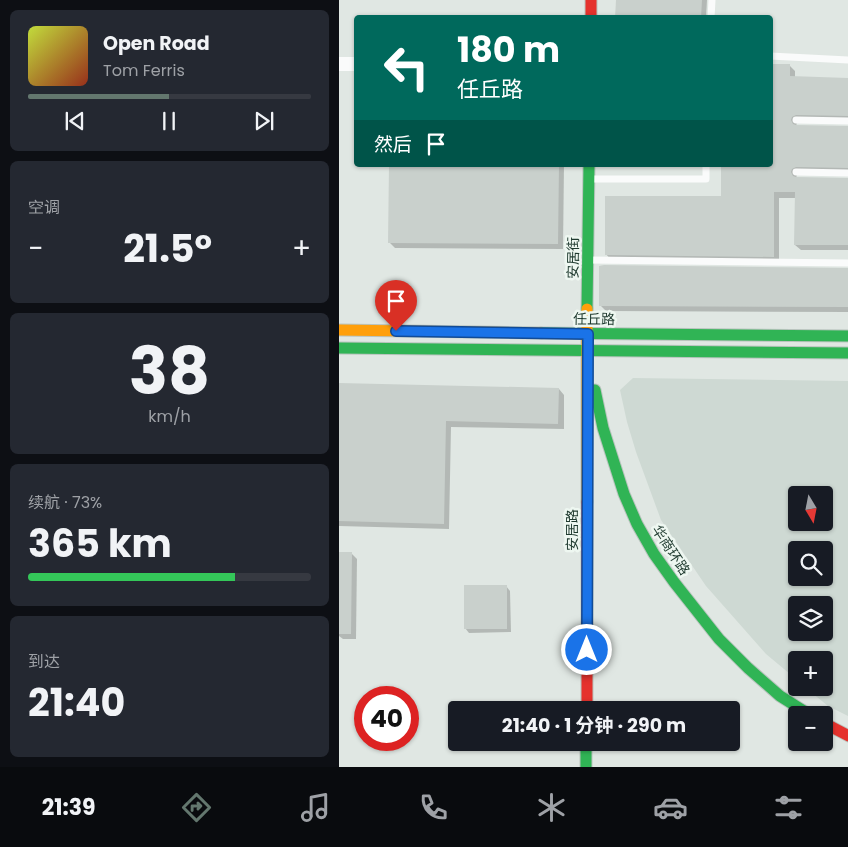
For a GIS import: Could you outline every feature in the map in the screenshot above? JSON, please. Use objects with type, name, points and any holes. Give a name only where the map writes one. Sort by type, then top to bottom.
[{"type":"street","points":[[591,0],[591,15]]},
{"type":"street","points":[[339,64],[354,64]]},
{"type":"street","name":"安居街","points":[[587,351],[589,167]]},
{"type":"street","name":"任丘路","points":[[339,330],[848,336]]},
{"type":"street","points":[[339,348],[848,353]]},
{"type":"street","name":"安居路","points":[[587,351],[587,701]]},
{"type":"street","name":"华商环路","points":[[587,351],[603,428],[621,486],[637,524],[674,582],[719,639],[780,696],[796,706]]},
{"type":"street","points":[[833,728],[848,736]]},
{"type":"street","points":[[586,767],[587,751]]},
{"type":"lane","points":[[711,15],[712,0]]},
{"type":"lane","points":[[773,56],[848,60]]},
{"type":"lane","points":[[796,120],[848,121]]},
{"type":"lane","points":[[589,178],[706,179],[706,167]]},
{"type":"lane","points":[[796,172],[848,173]]},
{"type":"lane","points":[[588,260],[848,263]]},
{"type":"shaded area","points":[[633,378],[848,381],[848,716],[833,708],[833,706],[828,706],[816,696],[833,696],[833,651],[788,651],[788,672],[766,654],[706,586],[661,520],[627,422],[620,390]]},
{"type":"building","points":[[616,0],[702,0],[701,15],[615,15]]},
{"type":"building","points":[[773,64],[790,64],[790,76],[849,78],[849,116],[796,115],[791,120],[796,125],[849,126],[849,168],[796,167],[791,172],[796,177],[849,178],[849,245],[794,245],[795,192],[774,192],[774,257],[605,255],[605,196],[721,196],[721,167],[773,167]]},
{"type":"building","points":[[389,167],[559,167],[558,244],[388,243]]},
{"type":"building","points":[[599,266],[849,268],[849,307],[599,306]]},
{"type":"building","points":[[339,383],[559,388],[558,424],[446,421],[444,524],[339,521]]},
{"type":"building","points":[[339,552],[352,552],[351,634],[339,634]]},
{"type":"building","points":[[464,585],[507,585],[507,629],[464,629]]},
{"type":"traffic: fast","points":[[587,309],[589,167]]},
{"type":"traffic: fast","points":[[541,333],[849,336]]},
{"type":"traffic: fast","points":[[339,348],[849,353]]},
{"type":"traffic: fast","points":[[595,390],[603,428],[624,494],[637,524],[654,554],[719,639],[780,696],[796,706]]},
{"type":"traffic: fast","points":[[586,751],[586,767]]},
{"type":"traffic: slow","points":[[587,309],[587,502]]},
{"type":"traffic: slow","points":[[339,330],[541,333]]},
{"type":"traffic: jam","points":[[591,0],[591,15]]},
{"type":"traffic: jam","points":[[587,502],[587,701]]},
{"type":"traffic: jam","points":[[833,728],[849,736]]},
{"type":"route","points":[[396,331],[588,334],[587,650]]}]
